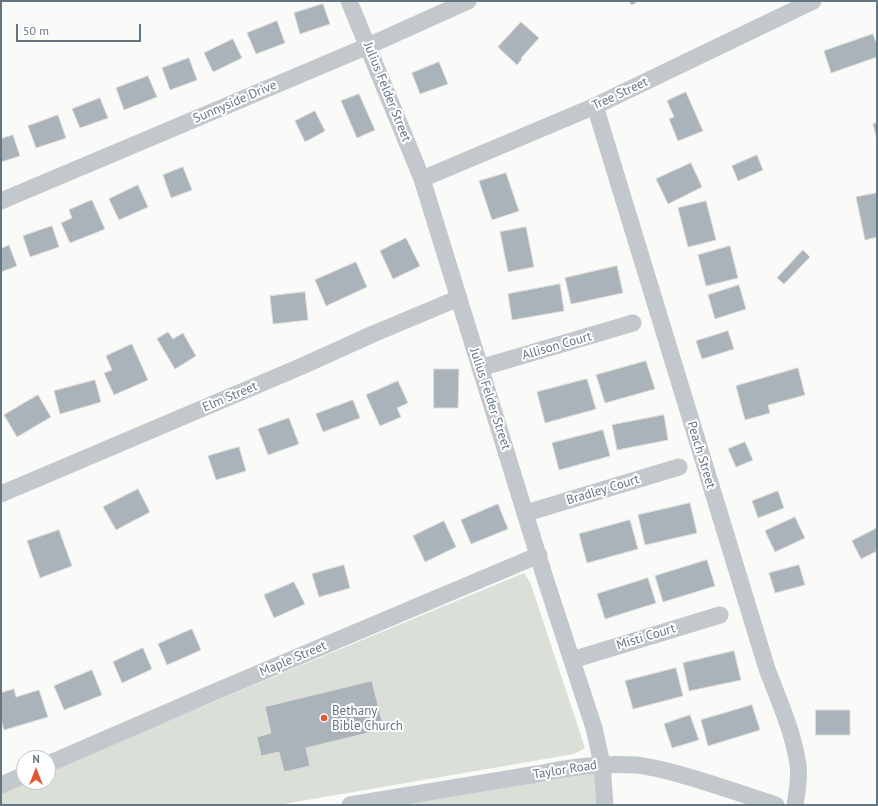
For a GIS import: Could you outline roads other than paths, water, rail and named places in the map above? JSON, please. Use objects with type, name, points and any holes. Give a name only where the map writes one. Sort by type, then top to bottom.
[{"type":"street","name":"Julius Felder Street","points":[[349,1],[422,179],[594,728],[602,764],[605,805]]},
{"type":"street","name":"Sunnyside Drive","points":[[1,201],[368,46],[468,1]]},
{"type":"street","name":"Tree Street","points":[[422,179],[595,106],[813,1]]},
{"type":"street","name":"Peach Street","points":[[595,106],[767,669],[796,750],[799,782],[795,805]]},
{"type":"street","name":"Elm Street","points":[[1,494],[459,298]]},
{"type":"street","name":"Allison Court","points":[[480,368],[633,323]]},
{"type":"street","name":"Bradley Court","points":[[526,513],[679,467]]},
{"type":"street","name":"Maple Street","points":[[56,761],[539,555]]},
{"type":"street","name":"Misti Court","points":[[572,660],[720,615]]},
{"type":"street","name":"Taylor Road","points":[[350,805],[537,774],[568,767],[602,764],[636,765],[667,771],[776,805]]},
{"type":"street","points":[[1,785],[16,778]]},
{"type":"place","name":"Bethany Bible Church","points":[[324,718]]}]
